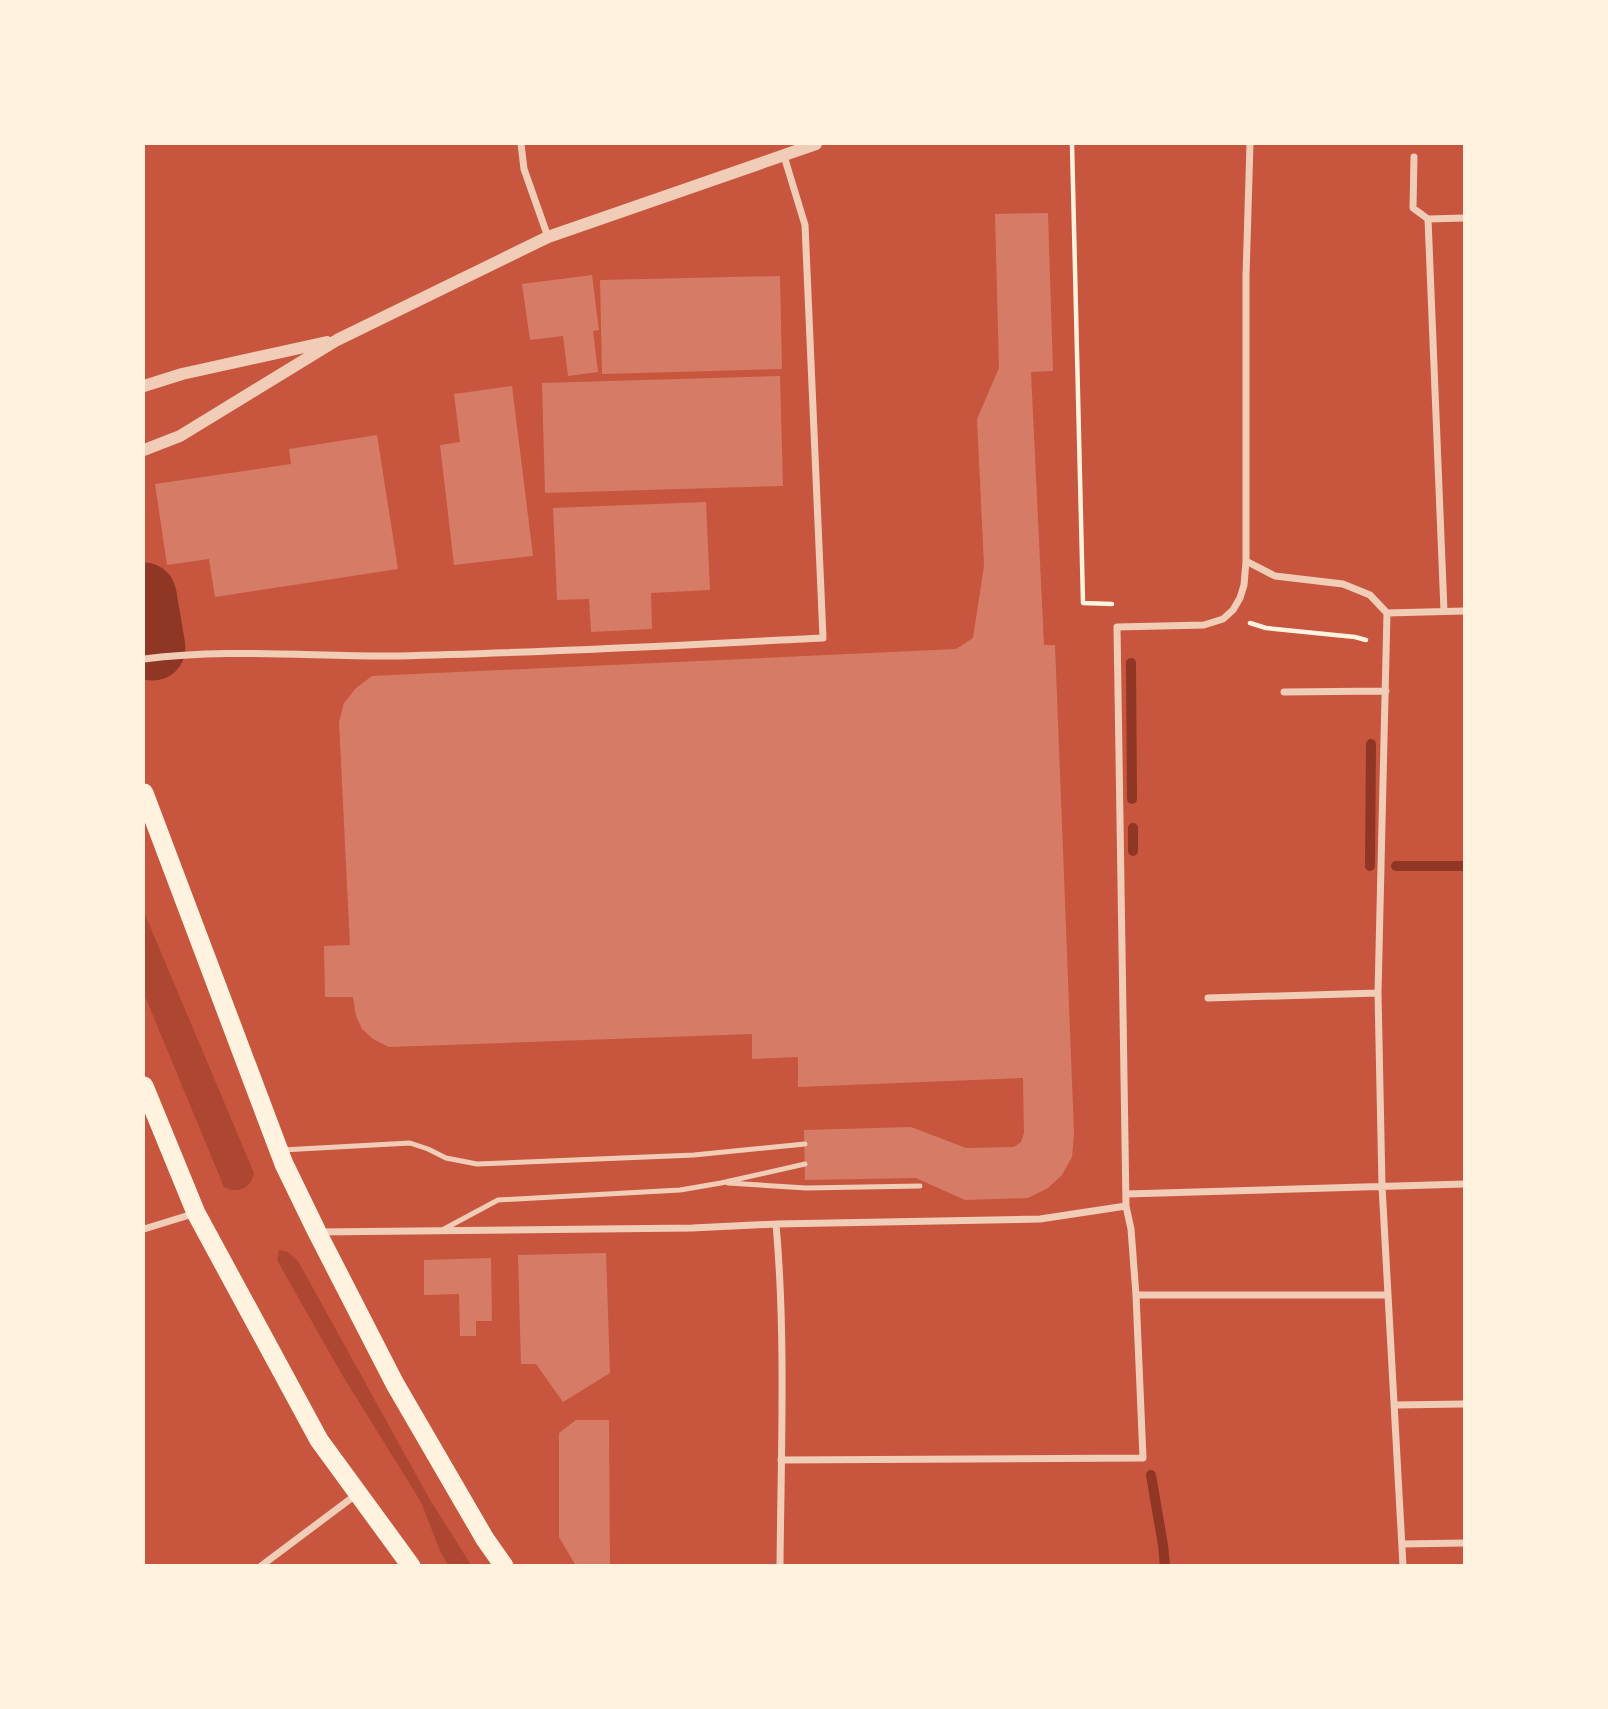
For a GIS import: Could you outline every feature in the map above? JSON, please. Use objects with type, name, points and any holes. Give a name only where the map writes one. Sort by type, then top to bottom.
[{"type":"highway","points":[[144,793],[279,1150],[317,1232],[395,1384],[485,1539],[504,1566]]},
{"type":"highway","points":[[144,1086],[196,1213],[319,1440],[411,1566]]},
{"type":"street","points":[[521,144],[524,169],[548,237]]},
{"type":"street","points":[[144,450],[180,436],[337,340],[548,237],[816,144]]},
{"type":"street","points":[[781,1460],[1143,1458],[1136,1295],[1131,1229],[1126,1206],[1117,627],[1204,625],[1223,619],[1233,610],[1244,585],[1246,276],[1250,144]]},
{"type":"street","points":[[144,659],[218,653],[352,657],[495,654],[823,638],[805,225],[784,156]]},
{"type":"street","points":[[1413,158],[1413,208],[1428,219],[1465,218]]},
{"type":"street","points":[[1428,219],[1444,611]]},
{"type":"street","points":[[144,386],[182,374],[337,340]]},
{"type":"street","points":[[1246,561],[1275,576],[1343,584],[1370,595],[1387,613],[1378,993],[1382,1186],[1404,1566]]},
{"type":"street","points":[[1387,613],[1465,611]]},
{"type":"street","points":[[1284,692],[1386,691]]},
{"type":"street","points":[[1208,998],[1378,993]]},
{"type":"street","points":[[1127,1194],[1465,1184]]},
{"type":"street","points":[[317,1232],[692,1228],[1040,1219],[1126,1206]]},
{"type":"street","points":[[144,1229],[196,1213]]},
{"type":"street","points":[[776,1224],[782,1322],[780,1566]]},
{"type":"street","points":[[1136,1295],[1388,1296]]},
{"type":"street","points":[[1395,1405],[1465,1404]]},
{"type":"street","points":[[261,1566],[358,1494]]},
{"type":"street","points":[[1402,1544],[1465,1543]]},
{"type":"lane","points":[[279,1150],[410,1143],[446,1158],[477,1164],[694,1155],[805,1144]]},
{"type":"lane","points":[[442,1230],[498,1200],[680,1190],[805,1164]]},
{"type":"lane","points":[[721,1183],[806,1188],[920,1186]]},
{"type":"path","points":[[1072,144],[1083,603],[1123,604],[1139,611],[1147,627]]},
{"type":"path","points":[[1233,610],[1250,623],[1266,628],[1355,637],[1387,646]]},
{"type":"shaded area","points":[[144,912],[254,1173],[250,1183],[243,1189],[224,1187],[144,994]]},
{"type":"shaded area","points":[[279,1250],[288,1252],[298,1261],[429,1498],[471,1565],[448,1565],[421,1502],[341,1373],[277,1260]]},
{"type":"building","points":[[1048,213],[1053,371],[1031,372],[1044,645],[1055,645],[1074,1133],[1072,1157],[1062,1175],[1048,1188],[1028,1198],[965,1200],[916,1178],[805,1180],[804,1130],[911,1127],[966,1148],[1014,1147],[1021,1142],[1024,1133],[1023,1078],[798,1087],[798,1057],[752,1059],[752,1034],[389,1047],[373,1039],[362,1029],[356,1016],[353,997],[325,997],[324,946],[350,945],[339,722],[344,703],[356,688],[372,676],[956,649],[973,638],[984,566],[977,419],[999,368],[995,214]]},
{"type":"building","points":[[592,275],[599,330],[593,331],[598,372],[568,376],[563,336],[530,340],[522,284]]},
{"type":"building","points":[[780,276],[782,369],[602,374],[600,280]]},
{"type":"building","points":[[780,376],[783,486],[545,493],[542,383]]},
{"type":"building","points":[[512,386],[533,556],[454,565],[440,445],[460,442],[454,394]]},
{"type":"building","points":[[377,435],[398,569],[215,597],[209,559],[167,565],[155,484],[291,464],[289,449]]},
{"type":"building","points":[[706,502],[710,590],[651,593],[652,629],[591,632],[589,599],[557,600],[553,508]]},
{"type":"building","points":[[606,1253],[610,1373],[563,1402],[536,1364],[521,1364],[518,1255]]},
{"type":"building","points":[[491,1258],[492,1321],[476,1321],[476,1336],[460,1336],[459,1294],[424,1295],[424,1260]]},
{"type":"building","points":[[576,1420],[609,1420],[610,1566],[576,1566],[559,1537],[559,1433]]},
{"type":"waterway","points":[[144,595],[153,648]]},
{"type":"waterway","points":[[1131,663],[1132,799]]},
{"type":"waterway","points":[[1370,866],[1371,744]]},
{"type":"waterway","points":[[1133,828],[1133,851]]},
{"type":"waterway","points":[[1396,866],[1464,866]]},
{"type":"waterway","points":[[1151,1475],[1165,1566]]}]
